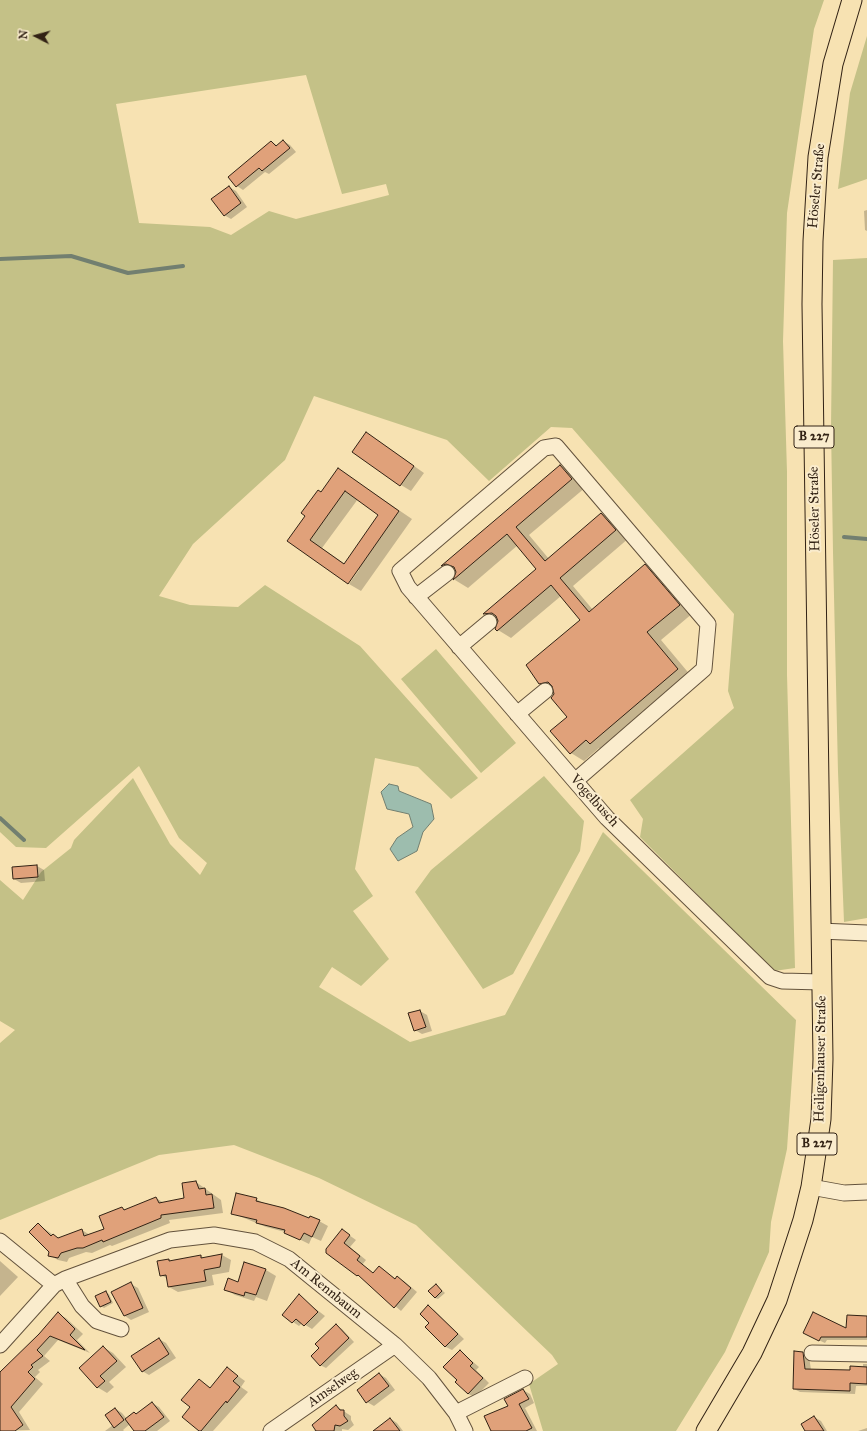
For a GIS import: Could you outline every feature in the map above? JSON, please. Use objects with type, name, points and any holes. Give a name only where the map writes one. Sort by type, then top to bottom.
[{"type":"main road","name":"Höseler Straße","points":[[820,879],[812,304],[813,241],[818,157],[832,72],[852,0]]},
{"type":"main road","name":"Heiligenhauser Straße","points":[[706,1431],[752,1353],[774,1306],[795,1250],[811,1187],[821,1119],[823,1059],[820,879]]},
{"type":"street","name":"Vogelbusch","points":[[575,781],[704,669],[708,624],[556,446],[544,448],[400,571],[408,587],[416,597],[518,714],[575,781],[607,818],[770,977],[782,980],[822,982]]},
{"type":"street","points":[[416,597],[447,573]]},
{"type":"street","points":[[459,647],[489,622]]},
{"type":"street","points":[[518,714],[545,691]]},
{"type":"street","points":[[820,931],[867,933]]},
{"type":"street","points":[[811,1187],[844,1192],[867,1192]]},
{"type":"street","name":"Am Rennbaum","points":[[0,1345],[60,1282],[170,1240],[214,1235],[254,1242],[289,1258],[395,1345],[429,1378],[456,1413],[466,1431]]},
{"type":"street","points":[[0,1241],[60,1282],[97,1321],[121,1329]]},
{"type":"street","name":"Amselweg","points":[[271,1431],[395,1345]]},
{"type":"street","points":[[812,1353],[867,1354]]},
{"type":"street","points":[[456,1413],[525,1378]]},
{"type":"shaded area","points":[[0,0],[824,0],[814,29],[787,213],[783,341],[787,472],[787,675],[795,968],[774,971],[640,837],[643,819],[630,800],[734,708],[728,691],[734,614],[572,428],[551,427],[489,481],[447,440],[314,396],[285,460],[193,544],[159,596],[190,605],[238,607],[265,585],[360,646],[478,778],[451,799],[418,767],[375,758],[355,869],[373,896],[353,911],[389,959],[361,986],[332,967],[319,987],[410,1042],[505,1015],[603,832],[796,1020],[787,1149],[771,1222],[769,1252],[725,1352],[676,1431],[543,1431],[529,1384],[558,1364],[552,1355],[416,1225],[319,1178],[234,1145],[159,1155],[0,1220],[0,1043],[15,1030],[0,1021],[0,880],[23,900],[41,872],[71,848],[74,840],[133,778],[170,844],[200,875],[207,863],[179,838],[139,766],[46,848],[16,847],[0,832]],"holes":[[[306,75],[342,194],[386,184],[389,195],[296,219],[269,211],[231,235],[210,227],[139,223],[116,104]]]},
{"type":"shaded area","points":[[867,36],[867,179],[838,189],[850,93]]},
{"type":"shaded area","points":[[867,258],[867,918],[844,922],[838,772],[833,552],[831,427],[833,260]]},
{"type":"shaded area","points":[[436,649],[516,743],[481,773],[401,679]]},
{"type":"shaded area","points":[[544,776],[584,821],[580,851],[513,974],[483,989],[415,892],[431,870]]},
{"type":"shaded area","points":[[389,784],[398,786],[399,791],[431,804],[434,819],[423,832],[417,851],[398,861],[390,849],[397,838],[413,827],[409,814],[387,809],[381,792]]},
{"type":"building","points":[[283,140],[290,148],[262,171],[259,168],[236,187],[228,177],[271,141],[276,146]]},
{"type":"building","points":[[229,186],[241,203],[224,216],[211,199]]},
{"type":"building","points":[[366,432],[414,466],[400,486],[352,452]]},
{"type":"building","points":[[560,465],[572,479],[516,527],[545,561],[601,513],[616,530],[560,578],[589,612],[645,564],[680,605],[647,632],[678,669],[590,744],[586,740],[570,754],[550,731],[567,717],[551,698],[554,694],[552,686],[548,682],[539,684],[526,665],[580,620],[551,585],[497,631],[495,629],[498,621],[496,616],[492,613],[483,614],[536,569],[507,534],[453,580],[456,572],[454,567],[446,564],[441,566]]},
{"type":"building","points":[[338,468],[399,511],[348,584],[287,541],[305,516],[301,513],[318,490],[321,492]],"holes":[[[345,491],[378,515],[344,564],[310,540]]]},
{"type":"building","points":[[37,865],[38,877],[13,879],[12,867]]},
{"type":"building","points":[[420,1010],[426,1027],[414,1031],[408,1013]]},
{"type":"building","points":[[196,1181],[199,1189],[205,1188],[206,1195],[212,1194],[214,1208],[161,1215],[161,1218],[103,1242],[102,1240],[83,1248],[77,1248],[61,1253],[58,1258],[48,1256],[49,1252],[29,1232],[38,1223],[51,1236],[53,1234],[58,1238],[82,1229],[84,1236],[104,1229],[99,1216],[122,1207],[124,1210],[156,1197],[159,1203],[184,1198],[182,1183]]},
{"type":"building","points":[[236,1193],[257,1198],[256,1201],[284,1208],[309,1218],[310,1216],[320,1220],[312,1237],[304,1233],[300,1240],[284,1233],[285,1230],[256,1223],[257,1220],[231,1214]]},
{"type":"building","points":[[342,1229],[350,1235],[344,1243],[360,1256],[357,1260],[373,1273],[379,1266],[395,1279],[397,1276],[411,1288],[394,1308],[358,1275],[357,1276],[326,1253],[326,1249]]},
{"type":"building","points":[[222,1254],[220,1267],[204,1270],[206,1281],[168,1287],[166,1275],[160,1276],[157,1261],[169,1259],[169,1261],[201,1255],[201,1258]]},
{"type":"building","points":[[244,1262],[266,1269],[256,1295],[245,1292],[244,1296],[224,1290],[228,1278],[238,1282]]},
{"type":"building","points":[[131,1282],[143,1308],[124,1316],[111,1292]]},
{"type":"building","points":[[436,1284],[442,1291],[435,1298],[428,1291]]},
{"type":"building","points":[[106,1291],[111,1302],[100,1307],[95,1296]]},
{"type":"building","points":[[299,1294],[318,1312],[304,1326],[296,1319],[292,1323],[282,1315]]},
{"type":"building","points":[[428,1305],[458,1334],[445,1347],[425,1327],[429,1323],[420,1314]]},
{"type":"building","points":[[58,1312],[75,1329],[70,1335],[85,1350],[50,1336],[37,1350],[43,1356],[31,1365],[33,1367],[28,1372],[35,1379],[11,1407],[23,1425],[15,1431],[0,1431],[0,1372],[39,1334]]},
{"type":"building","points":[[813,1312],[846,1328],[847,1315],[867,1316],[867,1337],[821,1337],[819,1341],[803,1333]]},
{"type":"building","points":[[336,1324],[349,1338],[320,1366],[311,1356],[319,1348],[315,1344]]},
{"type":"building","points":[[159,1338],[169,1354],[142,1372],[131,1356]]},
{"type":"building","points":[[103,1346],[117,1361],[100,1376],[105,1381],[97,1388],[79,1368]]},
{"type":"building","points":[[460,1350],[473,1363],[470,1366],[483,1378],[468,1394],[455,1382],[457,1380],[443,1367]]},
{"type":"building","points":[[794,1351],[803,1352],[805,1369],[850,1370],[850,1366],[867,1367],[867,1384],[850,1383],[850,1391],[793,1389]]},
{"type":"building","points":[[227,1367],[238,1376],[233,1381],[240,1387],[201,1431],[199,1431],[182,1417],[190,1407],[181,1400],[199,1379],[210,1388]]},
{"type":"building","points":[[379,1373],[389,1386],[366,1403],[357,1390]]},
{"type":"building","points":[[523,1389],[529,1399],[519,1404],[532,1428],[526,1431],[491,1431],[484,1416],[508,1406],[504,1399]]},
{"type":"building","points":[[152,1402],[164,1417],[145,1431],[134,1431],[125,1419],[134,1412],[136,1414]]},
{"type":"building","points":[[336,1405],[340,1410],[344,1410],[344,1416],[348,1421],[340,1426],[335,1425],[334,1431],[316,1431],[312,1425]]},
{"type":"building","points":[[115,1408],[124,1420],[114,1428],[105,1415]]},
{"type":"building","points":[[814,1416],[824,1431],[805,1431],[801,1424]]},
{"type":"building","points":[[390,1418],[400,1431],[373,1431]]},
{"type":"waterway","points":[[0,259],[71,256],[128,273],[183,266]]},
{"type":"waterway","points":[[844,537],[867,539]]},
{"type":"waterway","points":[[0,818],[24,840]]}]
